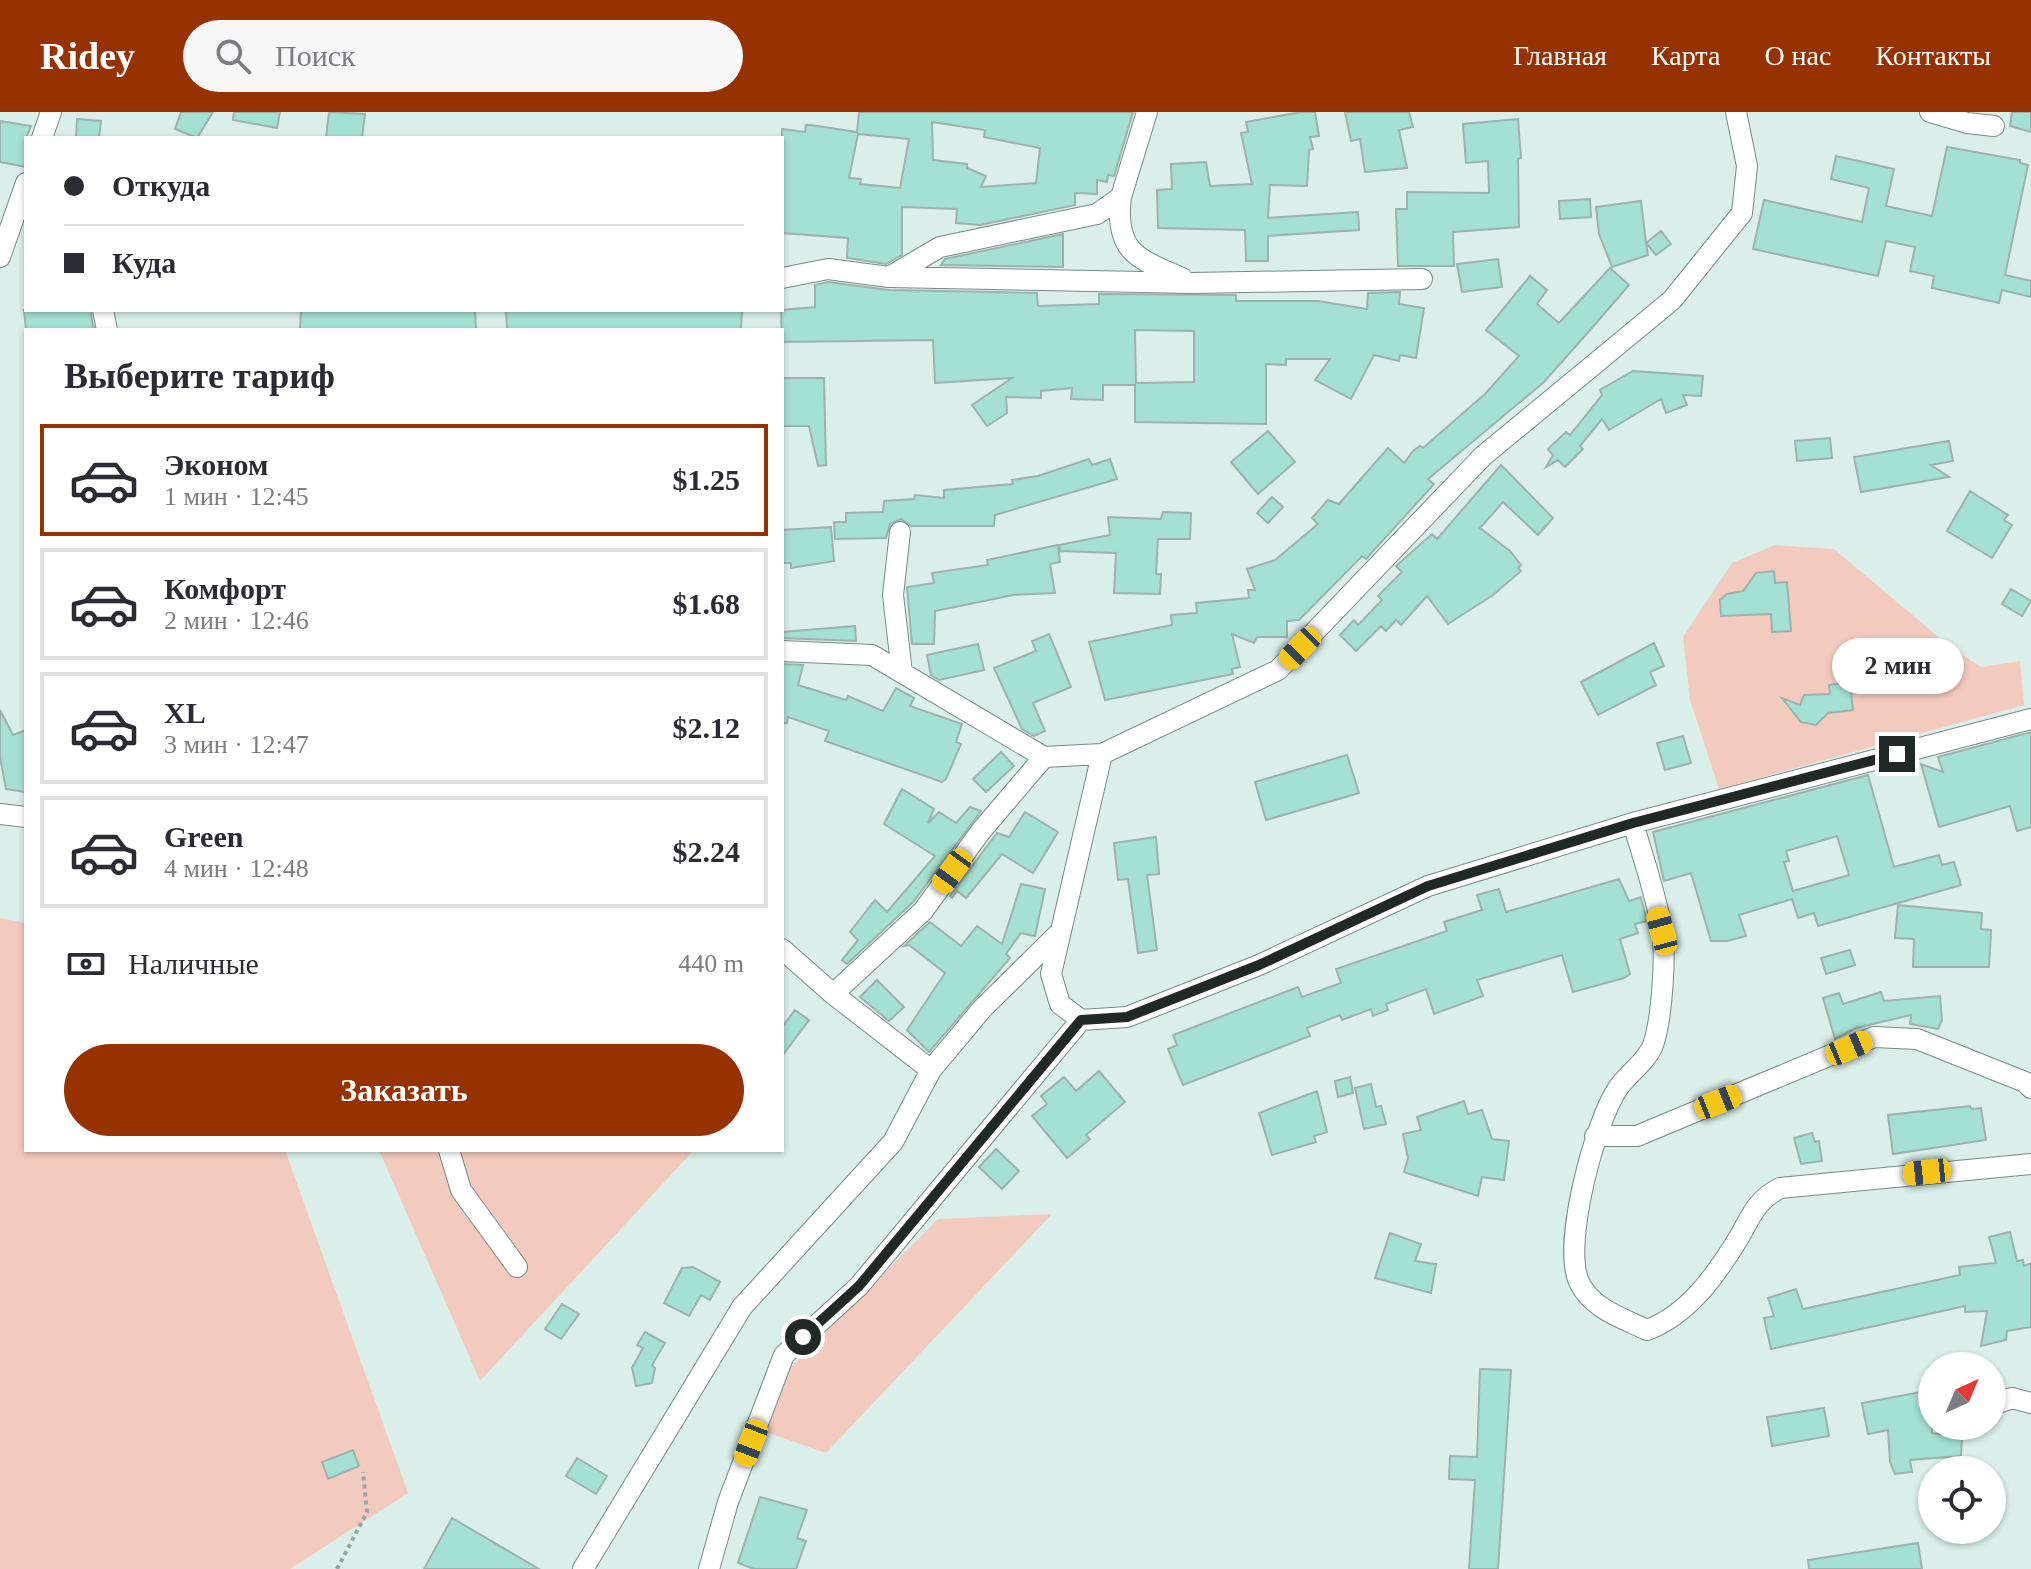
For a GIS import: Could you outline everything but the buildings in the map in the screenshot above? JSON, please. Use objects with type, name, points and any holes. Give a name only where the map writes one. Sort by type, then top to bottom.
[{"type":"street","points":[[43,136],[51,112]]},
{"type":"street","points":[[51,112],[59,136]]},
{"type":"street","points":[[1147,112],[1121,197],[1118,221],[1126,244],[1137,259],[1192,283]]},
{"type":"street","points":[[1930,112],[1967,123],[1994,126]]},
{"type":"street","points":[[784,651],[872,655],[1044,757],[1102,754],[1278,670],[1483,456],[1672,300],[1742,213],[1747,166],[1740,114]]},
{"type":"street","points":[[0,257],[24,189]]},
{"type":"street","points":[[889,277],[940,247],[1097,214],[1121,197]]},
{"type":"street","points":[[784,278],[828,269],[889,277],[1192,283],[1422,279]]},
{"type":"street","points":[[900,532],[893,595],[902,673]]},
{"type":"street","points":[[1102,754],[1051,974],[1060,1004],[1081,1020],[1127,1017],[1259,965],[1428,886],[1633,823],[2031,719]]},
{"type":"street","points":[[833,994],[923,911],[981,831],[1044,757]]},
{"type":"street","points":[[0,814],[24,817]]},
{"type":"street","points":[[1633,823],[1662,931],[1660,1000],[1653,1047],[1618,1089],[1595,1136],[1574,1257],[1580,1282],[1597,1306],[1647,1330],[1665,1323],[1704,1288],[1761,1197],[1780,1188],[2016,1162],[2031,1164]]},
{"type":"street","points":[[583,1569],[742,1307],[893,1142],[931,1070],[993,997],[1061,931]]},
{"type":"street","points":[[784,951],[833,994],[931,1070]]},
{"type":"street","points":[[709,1569],[728,1502],[784,1355],[859,1286],[1081,1020]]},
{"type":"street","points":[[1595,1136],[1637,1136],[1874,1037],[1917,1039],[2025,1082],[2031,1088]]},
{"type":"street","points":[[450,1152],[461,1190],[517,1267]]},
{"type":"street","points":[[2006,1400],[2012,1398],[2027,1402],[2031,1381]]},
{"type":"path","points":[[337,1569],[367,1512],[363,1472]]},
{"type":"shaded area","points":[[1775,545],[1834,549],[1948,645],[1981,667],[2020,661],[2024,705],[1719,789],[1690,700],[1683,637],[1732,563]]},
{"type":"shaded area","points":[[0,918],[24,923],[24,1152],[286,1152],[408,1493],[290,1569],[0,1569]]},
{"type":"shaded area","points":[[380,1152],[692,1152],[480,1381]]},
{"type":"shaded area","points":[[1052,1214],[826,1453],[766,1432],[790,1368],[938,1219]]},
{"type":"route","points":[[803,1337],[859,1286],[1081,1020],[1127,1017],[1259,965],[1428,886],[1633,823],[1897,754]]}]
